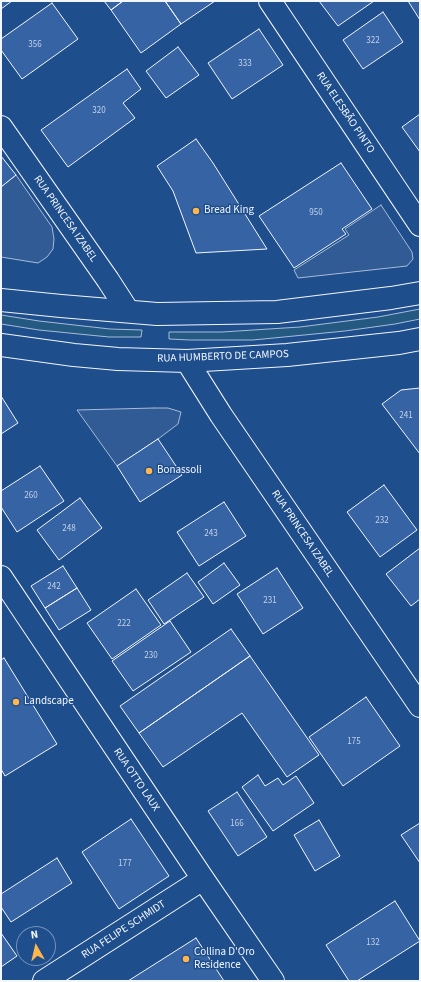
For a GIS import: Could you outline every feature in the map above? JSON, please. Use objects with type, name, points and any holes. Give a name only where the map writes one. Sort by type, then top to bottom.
[{"type":"street","name":"RUA ELESBÃO PINTO","points":[[270,1],[420,225]]},
{"type":"street","name":"RUA PRINCESA IZABEL","points":[[1,127],[128,311]]},
{"type":"street","points":[[1,300],[157,314],[278,312],[420,293]]},
{"type":"street","name":"RUA HUMBERTO DE CAMPOS","points":[[1,345],[74,356],[118,359],[187,360],[287,355],[399,343],[420,339]]},
{"type":"street","name":"RUA PRINCESA IZABEL","points":[[187,360],[221,415],[420,706]]},
{"type":"street","name":"RUA OTTO LAUX","points":[[3,585],[273,981]]},
{"type":"street","name":"RUA FELIPE SCHMIDT","points":[[44,981],[203,879]]},
{"type":"shaded area","points":[[16,175],[52,227],[54,239],[53,249],[47,257],[38,263],[1,257],[1,187]]},
{"type":"shaded area","points":[[381,205],[412,252],[413,259],[407,266],[298,278],[294,270],[349,235],[345,229]]},
{"type":"shaded area","points":[[420,309],[420,319],[345,331],[253,340],[169,339],[169,332],[222,332],[300,327],[378,317]]},
{"type":"shaded area","points":[[1,315],[110,329],[142,330],[141,337],[109,337],[39,330],[1,324]]},
{"type":"shaded area","points":[[168,408],[181,412],[178,424],[117,466],[77,410]]},
{"type":"building","points":[[1,1],[12,1],[1,9]]},
{"type":"building","points":[[104,1],[123,1],[111,10]]},
{"type":"building","points":[[123,1],[165,1],[181,24],[141,53],[111,10]]},
{"type":"building","points":[[165,1],[215,1],[181,24]]},
{"type":"building","points":[[319,1],[374,1],[338,26]]},
{"type":"building","points":[[408,1],[420,1],[420,20]]},
{"type":"building","points":[[52,3],[78,39],[22,79],[1,50],[1,39]]},
{"type":"building","points":[[383,12],[403,42],[363,69],[343,40]]},
{"type":"building","points":[[259,29],[283,65],[232,99],[208,63]]},
{"type":"building","points":[[178,47],[199,75],[166,98],[146,71]]},
{"type":"building","points":[[127,69],[141,89],[123,103],[135,118],[68,167],[41,130]]},
{"type":"building","points":[[420,114],[420,152],[402,127]]},
{"type":"building","points":[[196,139],[213,163],[267,249],[196,253],[173,191],[157,166]]},
{"type":"building","points":[[1,156],[16,175],[1,187]]},
{"type":"building","points":[[341,163],[372,209],[342,229],[346,234],[294,268],[259,216]]},
{"type":"building","points":[[420,388],[420,454],[382,404],[401,390]]},
{"type":"building","points":[[1,396],[18,423],[1,434]]},
{"type":"building","name":"Bonassoli","points":[[158,439],[182,475],[140,502],[117,466]]},
{"type":"building","points":[[40,466],[64,501],[17,532],[1,507],[1,491]]},
{"type":"building","points":[[384,485],[417,530],[380,557],[347,512]]},
{"type":"building","points":[[80,498],[102,528],[59,560],[37,530]]},
{"type":"building","points":[[224,502],[246,536],[199,566],[177,532]]},
{"type":"building","points":[[420,548],[420,599],[411,606],[386,574]]},
{"type":"building","points":[[224,563],[240,585],[213,604],[198,582]]},
{"type":"building","points":[[63,566],[77,588],[45,608],[31,586]]},
{"type":"building","points":[[277,568],[303,608],[263,634],[237,594]]},
{"type":"building","points":[[187,573],[204,597],[164,624],[148,600]]},
{"type":"building","points":[[77,588],[91,610],[59,630],[45,608]]},
{"type":"building","points":[[136,589],[161,625],[112,659],[87,623]]},
{"type":"building","points":[[170,621],[191,652],[133,691],[112,661]]},
{"type":"building","points":[[231,629],[250,656],[139,733],[120,706]]},
{"type":"building","points":[[250,656],[319,755],[287,777],[242,713],[163,767],[139,733]]},
{"type":"building","name":"Landscape","points":[[4,658],[57,744],[5,776],[1,769],[1,660]]},
{"type":"building","points":[[366,697],[400,746],[343,786],[309,737]]},
{"type":"building","points":[[258,775],[265,786],[278,778],[283,785],[296,776],[314,803],[273,831],[242,787]]},
{"type":"building","points":[[237,792],[267,837],[238,856],[208,811]]},
{"type":"building","points":[[131,819],[169,876],[119,909],[82,852]]},
{"type":"building","points":[[319,820],[340,856],[315,871],[294,835]]},
{"type":"building","points":[[420,823],[420,863],[401,835]]},
{"type":"building","points":[[57,858],[72,883],[11,922],[1,907],[1,894]]},
{"type":"building","points":[[395,901],[420,941],[357,981],[349,981],[326,945]]},
{"type":"building","points":[[1,933],[16,957],[1,967]]},
{"type":"building","name":"Collina D'Oro Residence","points":[[196,938],[224,981],[128,981]]},
{"type":"place","name":"Bread King","points":[[196,211]]},
{"type":"place","name":"Bonassoli","points":[[149,471]]},
{"type":"place","name":"Landscape","points":[[16,702]]},
{"type":"place","name":"Collina D'Oro Residence","points":[[186,959]]}]
